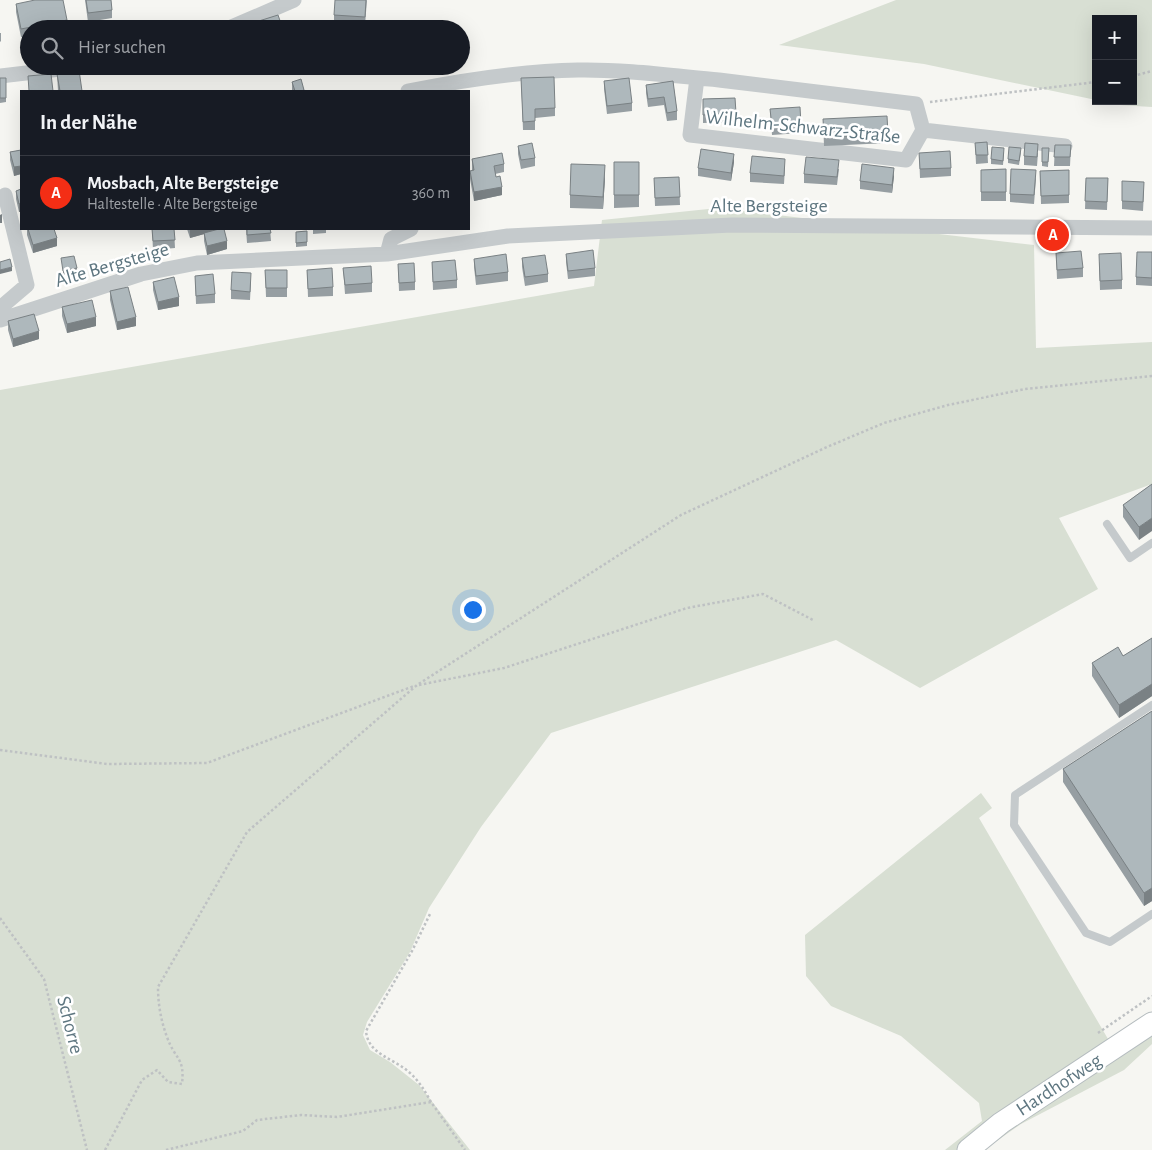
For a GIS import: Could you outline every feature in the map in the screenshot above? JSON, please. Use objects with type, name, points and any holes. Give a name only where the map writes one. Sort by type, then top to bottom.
[{"type":"street","points":[[248,20],[294,0]]},
{"type":"street","name":"Wilhelm-Schwarz-Straße","points":[[417,90],[458,81],[579,70],[697,78],[916,104],[923,130],[906,160],[690,135],[697,78]]},
{"type":"street","points":[[0,76],[20,74]]},
{"type":"street","name":"Wilhelm-Schwarz-Straße","points":[[923,130],[1065,146]]},
{"type":"street","points":[[3,196],[20,190]]},
{"type":"street","name":"Alte Bergsteige","points":[[0,308],[26,285],[3,196]]},
{"type":"street","name":"Alte Bergsteige","points":[[0,320],[141,274],[197,263],[387,254],[508,236],[732,225],[1152,228]]},
{"type":"street","points":[[387,254],[391,240],[409,230]]},
{"type":"street","name":"Hardhofweg","points":[[968,1150],[1001,1123],[1152,1023]]},
{"type":"lane","points":[[1108,524],[1130,558],[1152,543]]},
{"type":"lane","points":[[1152,705],[1015,795],[1014,825],[1086,933],[1110,942],[1152,914]]},
{"type":"path","points":[[1137,75],[1152,71]]},
{"type":"path","points":[[916,104],[1092,82]]},
{"type":"path","points":[[105,1150],[142,1080],[157,1070],[168,1082],[182,1084],[184,1068],[167,1039],[158,1004],[158,987],[247,832],[417,685],[681,515],[884,423],[1025,388],[1152,376]]},
{"type":"path","points":[[0,750],[108,764],[207,763],[417,685],[504,668],[687,608],[763,594],[813,620]]},
{"type":"path","points":[[431,912],[412,951],[366,1031],[372,1048],[409,1072],[420,1084],[465,1150]]},
{"type":"path","name":"Schorre","points":[[0,918],[44,979],[87,1150]]},
{"type":"path","points":[[1098,1033],[1152,996]]},
{"type":"path","points":[[166,1150],[243,1131],[257,1120],[301,1115],[336,1117],[431,1102]]},
{"type":"shaded area","points":[[896,0],[1152,0],[1152,107],[1119,105],[1137,105],[1137,15],[1092,15],[1092,99],[924,64],[779,45]]},
{"type":"shaded area","points":[[718,208],[1034,245],[1036,348],[1152,342],[1152,484],[1059,518],[1098,589],[920,688],[836,640],[551,733],[481,827],[429,908],[410,952],[367,1022],[363,1035],[370,1050],[390,1062],[419,1085],[470,1150],[0,1150],[0,390],[594,286],[602,220]]},
{"type":"shaded area","points":[[981,793],[992,808],[979,818],[1108,1039],[1152,1012],[1152,1044],[1124,1070],[1021,1124],[984,1150],[945,1150],[982,1121],[979,1103],[901,1036],[831,1006],[806,976],[805,935]]},
{"type":"building","points":[[35,0],[63,0],[67,20],[20,20],[20,24],[16,4]]},
{"type":"building","points":[[86,0],[111,0],[112,10],[88,13]]},
{"type":"building","points":[[335,0],[366,0],[365,17],[334,15]]},
{"type":"building","points":[[278,15],[280,20],[262,20]]},
{"type":"building","points":[[51,75],[53,90],[29,90],[28,76]]},
{"type":"building","points":[[57,75],[80,75],[82,90],[60,90]]},
{"type":"building","points":[[554,77],[555,108],[535,109],[535,121],[523,122],[521,78]]},
{"type":"building","points":[[0,78],[6,78],[6,98],[0,98]]},
{"type":"building","points":[[629,78],[632,103],[607,106],[604,81]]},
{"type":"building","points":[[301,79],[304,90],[295,90],[292,82]]},
{"type":"building","points":[[673,81],[677,111],[667,113],[664,97],[648,99],[646,85]]},
{"type":"building","points":[[735,98],[736,113],[703,115],[703,99]]},
{"type":"building","points":[[800,107],[801,124],[772,127],[770,109]]},
{"type":"building","points":[[887,116],[888,134],[824,137],[823,119]]},
{"type":"building","points":[[987,142],[988,155],[976,155],[975,143]]},
{"type":"building","points":[[532,143],[535,158],[521,160],[518,146]]},
{"type":"building","points":[[1025,143],[1038,144],[1037,157],[1024,156]]},
{"type":"building","points":[[1055,145],[1071,145],[1070,157],[1054,157]]},
{"type":"building","points":[[992,147],[1004,148],[1003,161],[991,159]]},
{"type":"building","points":[[1009,147],[1021,148],[1019,161],[1008,159]]},
{"type":"building","points":[[1042,148],[1049,148],[1048,162],[1042,162]]},
{"type":"building","points":[[701,149],[734,154],[731,173],[698,168]]},
{"type":"building","points":[[20,150],[20,166],[14,167],[10,152]]},
{"type":"building","points":[[950,151],[951,168],[920,169],[919,153]]},
{"type":"building","points":[[502,153],[504,164],[494,166],[496,177],[500,176],[502,187],[474,192],[470,171],[474,170],[472,159]]},
{"type":"building","points":[[752,156],[785,159],[784,176],[750,173]]},
{"type":"building","points":[[806,157],[839,160],[837,177],[804,174]]},
{"type":"building","points":[[614,162],[639,162],[639,195],[614,195]]},
{"type":"building","points":[[571,164],[605,165],[603,197],[570,195]]},
{"type":"building","points":[[862,164],[894,168],[892,185],[860,181]]},
{"type":"building","points":[[1006,169],[1006,192],[981,192],[981,170]]},
{"type":"building","points":[[1011,169],[1036,170],[1034,195],[1010,194]]},
{"type":"building","points":[[1069,170],[1069,195],[1041,196],[1040,171]]},
{"type":"building","points":[[679,177],[680,197],[655,198],[654,178]]},
{"type":"building","points":[[1086,178],[1108,178],[1107,202],[1085,201]]},
{"type":"building","points":[[1122,181],[1144,182],[1143,202],[1122,201]]},
{"type":"building","points":[[20,189],[19,204],[16,191]]},
{"type":"building","points":[[28,230],[54,230],[57,238],[33,245]]},
{"type":"building","points":[[152,230],[174,230],[175,240],[153,241]]},
{"type":"building","points":[[224,230],[227,241],[207,246],[204,233]]},
{"type":"building","points":[[247,230],[270,230],[271,233],[247,235]]},
{"type":"building","points":[[307,231],[307,242],[296,243],[296,232]]},
{"type":"building","points":[[593,250],[595,268],[568,271],[566,254]]},
{"type":"building","points":[[1081,251],[1083,268],[1057,270],[1056,253]]},
{"type":"building","points":[[1137,252],[1152,252],[1152,278],[1136,277]]},
{"type":"building","points":[[1121,253],[1122,280],[1100,281],[1099,254]]},
{"type":"building","points":[[506,254],[508,272],[476,276],[474,259]]},
{"type":"building","points":[[545,255],[548,274],[525,277],[522,258]]},
{"type":"building","points":[[74,256],[77,268],[63,271],[61,258]]},
{"type":"building","points":[[10,259],[12,267],[0,270],[0,262]]},
{"type":"building","points":[[455,260],[457,280],[433,282],[432,262]]},
{"type":"building","points":[[414,263],[415,282],[399,283],[398,264]]},
{"type":"building","points":[[371,266],[372,283],[345,285],[343,268]]},
{"type":"building","points":[[332,268],[333,287],[308,289],[307,270]]},
{"type":"building","points":[[265,270],[287,270],[287,288],[266,288]]},
{"type":"building","points":[[232,272],[251,273],[250,292],[231,290]]},
{"type":"building","points":[[213,274],[215,294],[196,296],[195,276]]},
{"type":"building","points":[[174,277],[179,297],[158,302],[153,282]]},
{"type":"building","points":[[128,287],[136,317],[117,322],[110,291]]},
{"type":"building","points":[[92,300],[96,317],[67,324],[62,307]]},
{"type":"building","points":[[34,314],[39,331],[13,339],[8,321]]},
{"type":"building","points":[[1152,484],[1152,518],[1139,527],[1123,505]]},
{"type":"building","points":[[1152,638],[1152,684],[1119,705],[1092,663],[1118,647],[1123,656]]},
{"type":"building","points":[[1152,711],[1152,888],[1144,893],[1063,769]]},
{"type":"place","name":"Mosbach, Alte Bergsteige","points":[[1053,235]]}]
